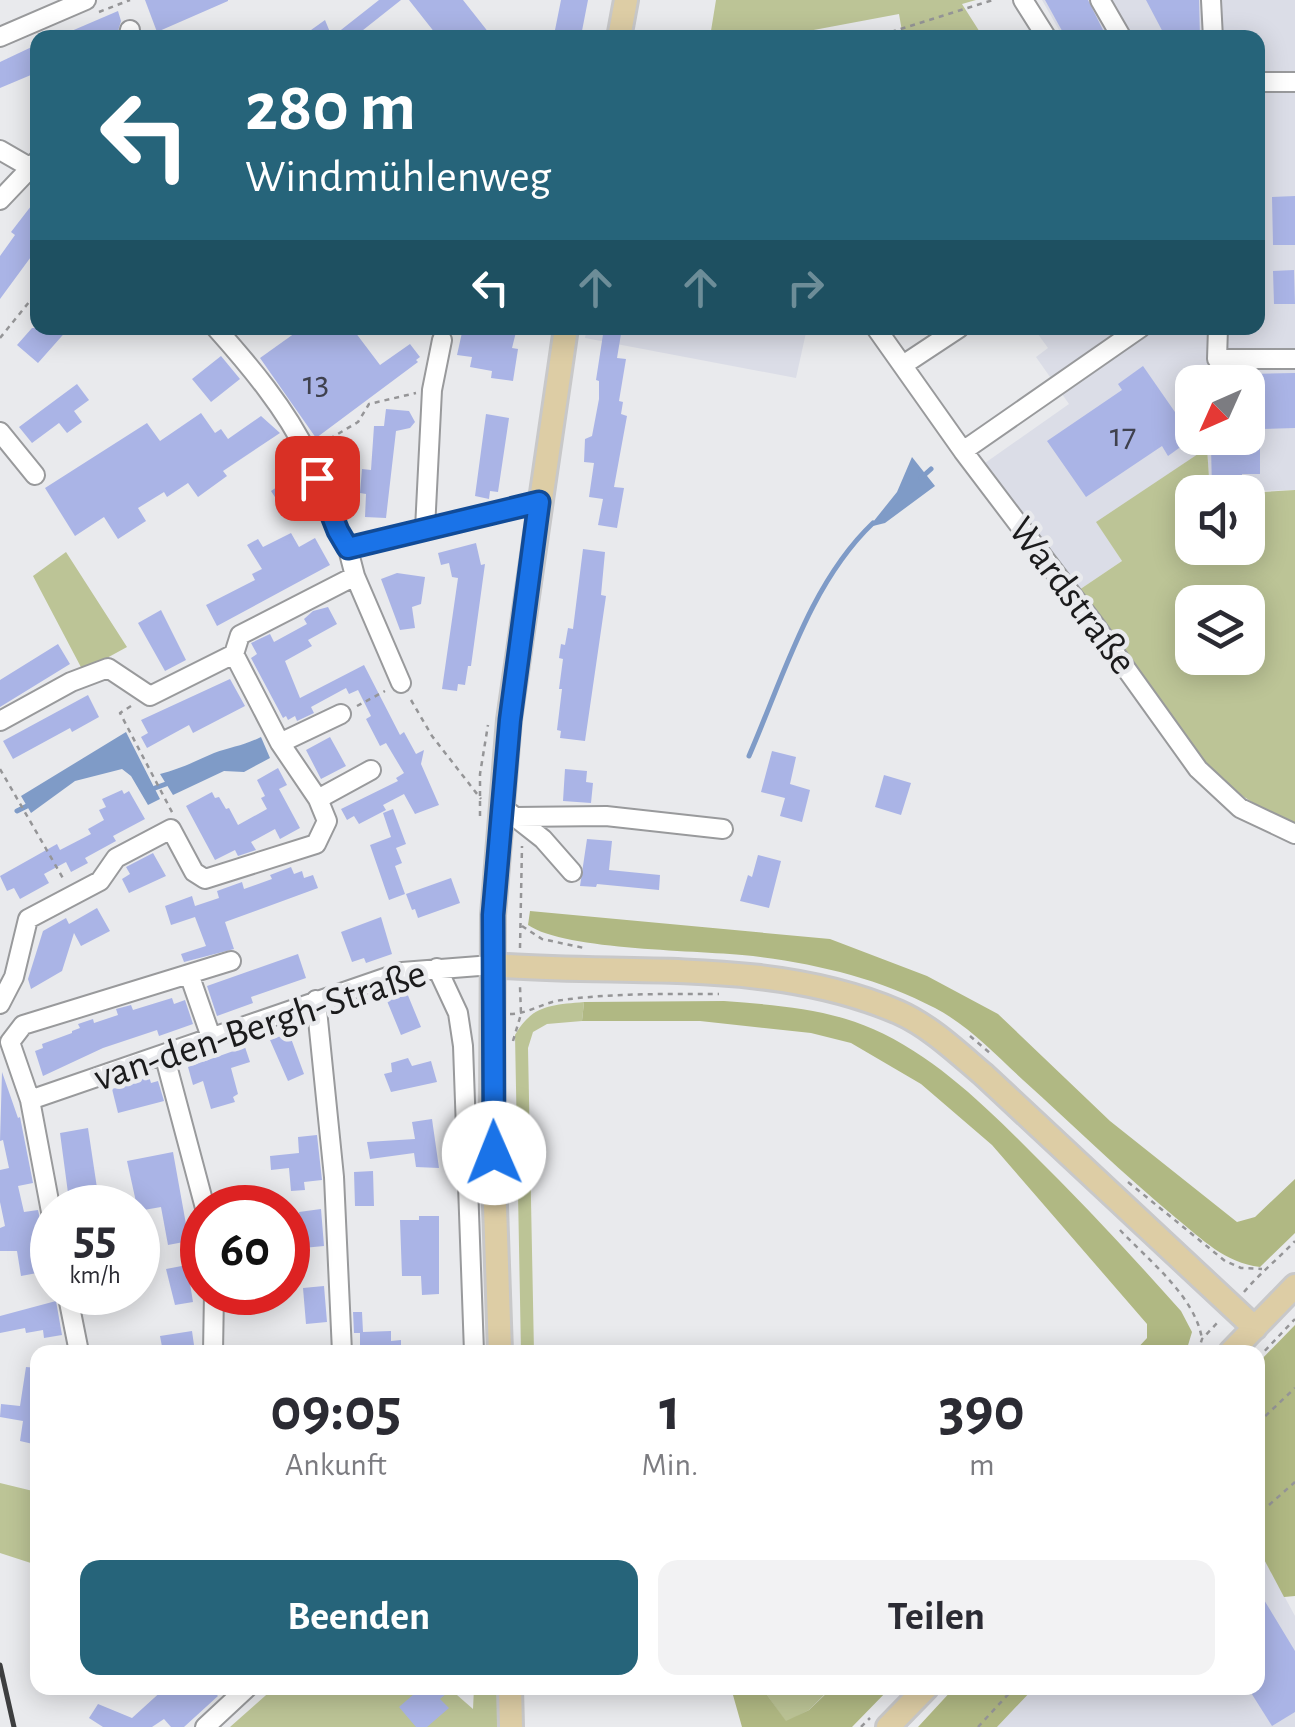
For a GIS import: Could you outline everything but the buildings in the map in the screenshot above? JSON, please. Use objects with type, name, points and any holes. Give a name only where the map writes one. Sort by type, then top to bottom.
[{"type":"main road","points":[[620,30],[626,0]]},
{"type":"main road","points":[[500,1345],[492,1119],[492,965],[510,720],[565,335]]},
{"type":"main road","points":[[492,965],[781,980],[830,989],[901,1013],[940,1038],[984,1075],[1255,1328]]},
{"type":"main road","points":[[1237,1345],[1295,1286]]},
{"type":"main road","points":[[510,1695],[512,1727]]},
{"type":"main road","points":[[888,1727],[919,1695]]},
{"type":"street","points":[[0,36],[86,0]]},
{"type":"street","points":[[1023,0],[1042,30]]},
{"type":"street","points":[[1100,0],[1117,30]]},
{"type":"street","points":[[1212,0],[1212,30]]},
{"type":"street","points":[[1265,82],[1295,82]]},
{"type":"street","points":[[0,150],[30,164]]},
{"type":"street","points":[[0,200],[30,170]]},
{"type":"street","points":[[221,335],[279,409],[306,452],[401,683]]},
{"type":"street","name":"Wardstraße","points":[[881,335],[1198,769],[1240,808],[1295,834]]},
{"type":"street","points":[[903,365],[949,335]]},
{"type":"street","points":[[963,451],[1130,335]]},
{"type":"street","points":[[1218,335],[1217,358],[1295,359]]},
{"type":"street","points":[[425,529],[432,390],[442,340]]},
{"type":"street","points":[[0,432],[34,475]]},
{"type":"street","points":[[348,548],[539,502]]},
{"type":"street","points":[[0,721],[71,682],[108,668],[150,696],[234,654],[240,636],[355,576]]},
{"type":"street","points":[[0,1004],[14,977],[28,919],[100,882],[116,858],[171,828],[194,872],[205,878],[316,844],[327,821],[318,799],[280,743],[234,654]]},
{"type":"street","points":[[280,743],[341,714]]},
{"type":"street","points":[[318,799],[372,770]]},
{"type":"street","points":[[506,814],[606,816],[723,829]]},
{"type":"street","points":[[506,814],[543,838],[572,872]]},
{"type":"street","points":[[46,1185],[25,1080],[10,1042],[23,1025],[232,961]]},
{"type":"street","name":"van-den-Bergh-Straße","points":[[30,1100],[402,972],[492,965]]},
{"type":"street","points":[[436,968],[458,1013],[464,1046],[474,1345]]},
{"type":"street","points":[[188,974],[211,1036]]},
{"type":"street","points":[[316,1000],[334,1177],[342,1345]]},
{"type":"street","points":[[164,1054],[199,1185]]},
{"type":"street","points":[[72,1315],[78,1345]]},
{"type":"street","points":[[213,1345],[214,1315]]},
{"type":"street","points":[[205,1727],[239,1695]]},
{"type":"path","points":[[897,30],[993,0]]},
{"type":"path","points":[[0,338],[30,301]]},
{"type":"path","points":[[306,452],[358,422],[369,404],[390,396],[432,390]]},
{"type":"path","points":[[341,714],[401,683],[432,736],[470,788],[506,814]]},
{"type":"path","points":[[150,696],[120,713],[166,801]]},
{"type":"path","points":[[0,768],[73,896]]},
{"type":"path","points":[[522,926],[542,939],[590,949]]},
{"type":"path","points":[[521,1014],[550,1001],[575,998],[728,994]]},
{"type":"path","points":[[966,1034],[992,1056]]},
{"type":"path","points":[[1122,1176],[1225,1262],[1241,1268],[1268,1266],[1295,1241]]},
{"type":"path","points":[[1111,1220],[1180,1295],[1197,1320],[1200,1345]]},
{"type":"path","points":[[1265,1351],[1295,1319]]},
{"type":"path","points":[[1265,1416],[1295,1388]]},
{"type":"path","points":[[1269,1505],[1295,1482]]},
{"type":"path","points":[[978,1727],[1008,1695]]},
{"type":"shaded area","points":[[1042,0],[1295,0],[1295,490],[1265,491],[1265,475],[1209,475],[1207,455],[1265,455],[1265,365],[1175,365],[1175,455],[1199,455],[1097,523],[1122,561],[1079,590],[985,463],[1069,404],[1036,357],[1048,348],[1039,335],[1265,335],[1265,30],[1059,30]]},
{"type":"shaded area","points":[[586,335],[805,335],[796,378],[585,338]]},
{"type":"shaded area","points":[[1265,1561],[1295,1616],[1295,1727],[997,1727],[1027,1695],[1265,1695]]},
{"type":"green space","points":[[716,0],[976,0],[962,4],[979,30],[902,30],[899,14],[814,30],[711,30]]},
{"type":"green space","points":[[1196,455],[1207,455],[1209,475],[1175,475],[1175,565],[1265,565],[1265,492],[1295,490],[1295,823],[1270,813],[1229,786],[1196,752],[1079,590],[1122,561],[1096,522]]},
{"type":"green space","points":[[66,552],[127,647],[83,671],[33,576]]},
{"type":"green space","points":[[530,911],[830,939],[927,976],[998,1014],[1110,1121],[1237,1222],[1255,1217],[1295,1179],[1295,1233],[1260,1267],[1236,1261],[1215,1249],[1137,1184],[970,1032],[947,1015],[892,988],[777,959],[572,940],[528,925]]},
{"type":"green space","points":[[724,1001],[800,1009],[837,1016],[895,1040],[976,1099],[1106,1229],[1181,1311],[1192,1332],[1188,1345],[1140,1345],[1147,1338],[1147,1324],[992,1145],[921,1084],[851,1043],[811,1033],[700,1021],[582,1021],[584,1002]]},
{"type":"green space","points":[[584,1002],[582,1021],[547,1024],[533,1032],[528,1048],[534,1345],[521,1345],[515,1035],[536,1012]]},
{"type":"green space","points":[[1295,1325],[1295,1596],[1284,1597],[1265,1561],[1265,1356]]},
{"type":"green space","points":[[0,1483],[30,1490],[30,1563],[0,1553]]},
{"type":"green space","points":[[266,1695],[457,1695],[473,1709],[474,1695],[501,1695],[502,1727],[230,1727]]},
{"type":"green space","points":[[733,1695],[767,1695],[786,1721],[809,1710],[825,1695],[883,1695],[852,1727],[742,1727]]},
{"type":"green space","points":[[767,1695],[824,1695],[809,1710],[786,1722]]},
{"type":"green space","points":[[948,1695],[1027,1695],[997,1727],[918,1727]]},
{"type":"water","points":[[912,457],[935,486],[885,523],[869,527],[897,492]]},
{"type":"water","points":[[126,732],[160,799],[148,805],[131,776],[122,769],[75,781],[31,813],[21,796]]},
{"type":"water","points":[[261,737],[270,758],[244,772],[224,771],[173,795],[160,774],[214,753]]},
{"type":"waterway","points":[[921,478],[931,469]]},
{"type":"waterway","points":[[749,756],[815,603],[851,547],[873,523]]},
{"type":"waterway","points":[[155,788],[166,784]]},
{"type":"waterway","points":[[17,811],[27,806]]},
{"type":"railway","points":[[0,1665],[14,1727]]},
{"type":"route","points":[[317,478],[348,548],[539,502],[504,771],[493,915],[494,1153]]}]
